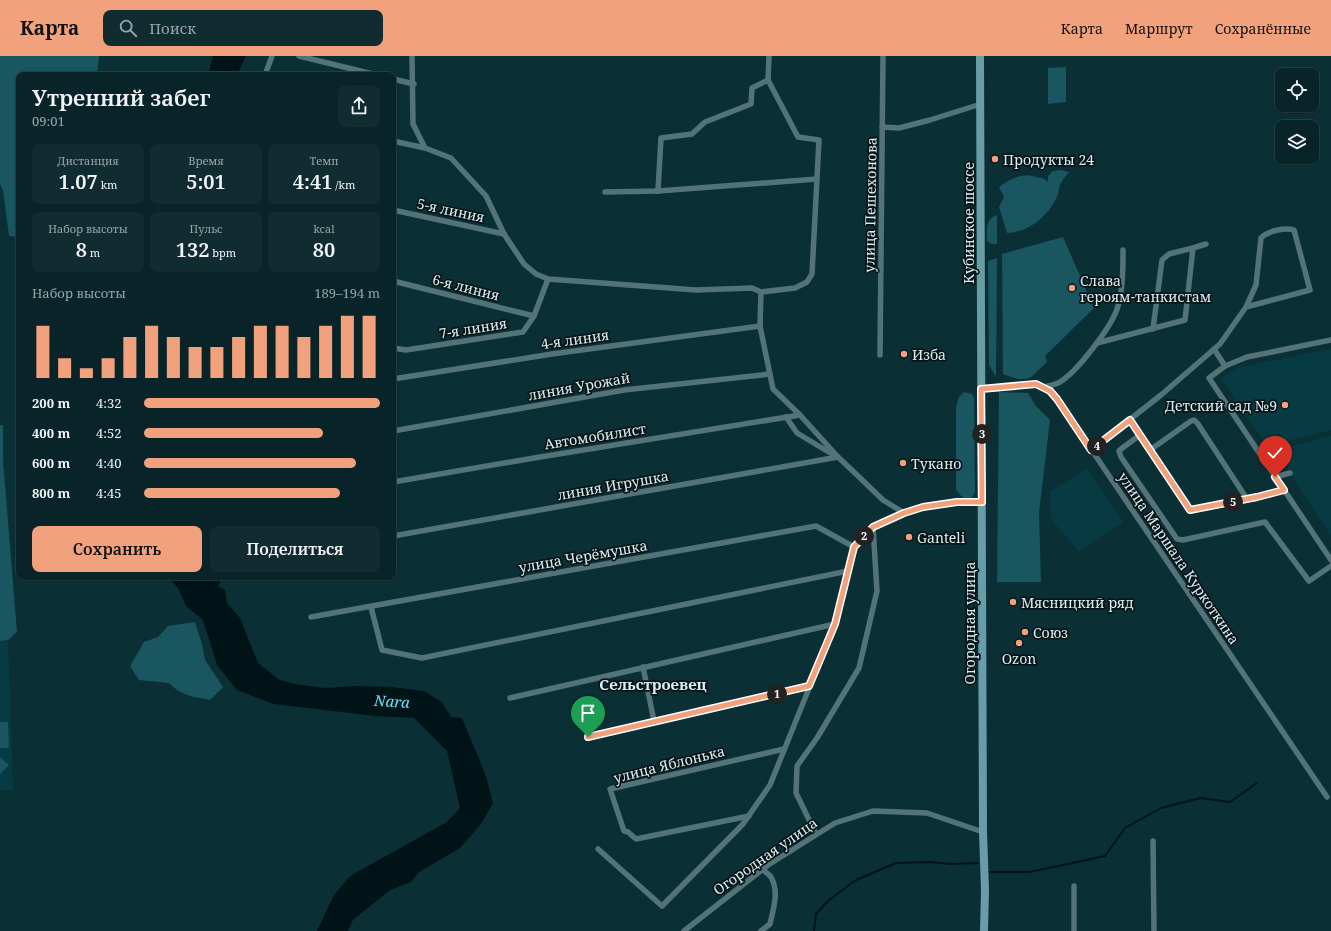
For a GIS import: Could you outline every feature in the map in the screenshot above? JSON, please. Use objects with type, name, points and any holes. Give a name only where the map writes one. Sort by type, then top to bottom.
[{"type":"main road","name":"Кубинское шоссе","points":[[980,56],[981,389]]},
{"type":"main road","name":"Огородная улица","points":[[981,389],[983,832],[985,890],[984,931]]},
{"type":"street","points":[[266,72],[272,56]]},
{"type":"street","points":[[299,56],[365,72]]},
{"type":"street","points":[[412,56],[414,84],[413,124],[425,148]]},
{"type":"street","points":[[396,142],[425,148],[451,158],[486,196],[504,234],[524,264],[536,274],[548,279],[696,290],[752,288],[761,292],[795,288],[807,282],[812,274],[819,140],[798,136],[768,80],[769,56]]},
{"type":"street","name":"улица Пешехонова","points":[[880,355],[883,56]]},
{"type":"street","points":[[396,80],[414,84]]},
{"type":"street","points":[[658,191],[661,138],[692,134],[705,122],[751,104],[752,88],[768,80]]},
{"type":"street","points":[[882,128],[898,128],[930,120],[981,104]]},
{"type":"street","points":[[605,192],[658,191],[817,179]]},
{"type":"street","name":"5-я линия","points":[[396,211],[504,234]]},
{"type":"street","points":[[1091,450],[1161,395],[1220,344],[1246,307],[1256,285],[1261,238],[1264,234],[1286,229],[1294,230],[1310,290],[1246,307]]},
{"type":"street","points":[[1154,329],[1162,260],[1169,254],[1206,244]]},
{"type":"street","points":[[1097,344],[1185,320],[1193,248]]},
{"type":"street","points":[[981,389],[1036,384],[1043,387],[1058,383],[1066,377],[1097,344],[1108,327],[1119,305],[1123,250]]},
{"type":"street","name":"7-я линия","points":[[396,348],[406,350],[523,332],[534,316],[548,279]]},
{"type":"street","name":"6-я линия","points":[[396,282],[534,316]]},
{"type":"street","points":[[761,292],[760,326],[773,389],[800,415],[838,457],[858,474],[883,500],[904,513]]},
{"type":"street","name":"4-я линия","points":[[396,380],[552,354],[760,326]]},
{"type":"street","points":[[1331,340],[1247,357],[1225,366],[1209,378],[1331,560]]},
{"type":"street","points":[[1214,349],[1225,366]]},
{"type":"street","name":"линия Урожай","points":[[396,430],[624,390],[770,374]]},
{"type":"street","name":"улица Маршала Куркоткина","points":[[1043,387],[1050,391],[1057,399],[1327,797]]},
{"type":"street","name":"Автомобилист","points":[[396,481],[800,415]]},
{"type":"street","points":[[786,417],[797,433],[838,457]]},
{"type":"street","points":[[1130,420],[1190,510],[1284,490]]},
{"type":"street","points":[[1150,450],[1194,420],[1247,499]]},
{"type":"street","points":[[1140,435],[1119,450],[1121,457],[1177,539],[1183,540],[1266,522],[1309,582],[1331,566]]},
{"type":"street","name":"линия Игрушка","points":[[396,535],[838,457]]},
{"type":"street","points":[[1275,477],[1290,473]]},
{"type":"street","points":[[598,849],[662,906],[743,824],[770,785],[835,624],[854,547],[873,527],[904,513],[923,507],[957,502],[982,502]]},
{"type":"street","name":"улица Черёмушка","points":[[311,617],[816,526],[854,547]]},
{"type":"street","points":[[816,834],[796,793],[798,766],[818,738],[859,668],[877,591],[873,527]]},
{"type":"street","points":[[371,607],[382,650],[422,658],[848,571]]},
{"type":"street","points":[[510,698],[835,624]]},
{"type":"street","points":[[643,667],[654,721]]},
{"type":"street","points":[[588,737],[809,686]]},
{"type":"street","name":"улица Яблонька","points":[[749,816],[636,839],[628,832],[624,831],[610,789],[784,749]]},
{"type":"street","name":"Огородная улица","points":[[684,931],[763,870],[835,822],[872,811],[927,813],[983,832]]},
{"type":"street","points":[[1153,841],[1154,931]]},
{"type":"street","points":[[763,870],[772,878],[775,890],[775,898],[768,931]]},
{"type":"street","points":[[1074,886],[1074,931]]},
{"type":"street","points":[[761,931],[770,924]]},
{"type":"shaded area","points":[[0,56],[99,56],[97,72],[16,72],[16,237],[9,236],[3,190],[0,184]]},
{"type":"shaded area","points":[[1066,67],[1066,102],[1048,104],[1048,68]]},
{"type":"shaded area","points":[[1061,170],[1069,172],[1061,183],[1058,194],[1050,209],[1031,226],[1015,232],[1007,233],[999,207],[1004,197],[999,187],[1012,179],[1021,176],[1041,178],[1048,182],[1048,176],[1053,171]]},
{"type":"shaded area","points":[[997,215],[997,244],[991,244],[987,241],[988,225],[990,219]]},
{"type":"shaded area","points":[[1063,237],[1094,308],[1045,356],[1047,362],[1032,376],[1018,379],[1003,374],[1002,254]]},
{"type":"shaded area","points":[[997,258],[996,377],[989,365],[988,261]]},
{"type":"shaded area","name":"Детский сад №9","points":[[1331,349],[1331,430],[1267,446],[1221,379],[1236,368]]},
{"type":"shaded area","points":[[964,392],[972,394],[974,398],[975,492],[971,499],[964,498],[956,490],[956,407],[959,397]]},
{"type":"shaded area","points":[[999,392],[1028,393],[1036,406],[1050,420],[1039,513],[1041,582],[997,582]]},
{"type":"shaded area","points":[[0,425],[3,425],[3,460],[17,632],[8,640],[0,641]]},
{"type":"shaded area","points":[[1331,436],[1331,536],[1292,477],[1280,449]]},
{"type":"shaded area","points":[[1087,468],[1123,522],[1079,551],[1051,519],[1050,492]]},
{"type":"shaded area","points":[[195,622],[205,660],[223,687],[210,700],[190,696],[178,691],[169,683],[139,680],[130,666],[144,642],[158,637],[168,626]]},
{"type":"shaded area","points":[[8,640],[13,790],[0,790],[0,641]]},
{"type":"shaded area","points":[[0,722],[8,722],[9,748],[0,748]]},
{"type":"shaded area","points":[[0,757],[9,765],[0,774]]},
{"type":"water","points":[[213,56],[246,56],[238,72],[209,72]]},
{"type":"water","name":"Nara","points":[[171,580],[221,580],[218,586],[225,590],[227,603],[240,618],[258,663],[280,680],[295,684],[325,688],[354,686],[392,687],[424,691],[442,702],[451,717],[462,718],[486,776],[493,803],[481,824],[460,848],[419,872],[411,882],[390,890],[353,920],[348,931],[317,931],[334,895],[350,876],[447,822],[460,808],[447,751],[414,718],[375,716],[274,704],[237,690],[217,665],[203,620],[186,606],[178,588]]},
{"type":"waterway","points":[[990,872],[1030,872],[1105,856],[1125,828],[1161,808],[1200,798],[1230,802],[1257,783]]},
{"type":"waterway","points":[[814,931],[816,914],[829,900],[856,880],[896,863],[978,863]]},
{"type":"place","name":"Продукты 24","points":[[995,159]]},
{"type":"place","name":"Слава героям-танкистам","points":[[1072,288]]},
{"type":"place","name":"Изба","points":[[904,354]]},
{"type":"place","name":"Детский сад №9","points":[[1285,405]]},
{"type":"place","name":"Тукано","points":[[903,463]]},
{"type":"place","name":"Ganteli","points":[[909,537]]},
{"type":"place","name":"Мясницкий ряд","points":[[1013,602]]},
{"type":"place","name":"Союз","points":[[1025,632]]},
{"type":"place","name":"Ozon","points":[[1019,643]]},
{"type":"district","name":"Сельстроевец","points":[[653,684]]},
{"type":"route","points":[[588,737],[809,686],[835,624],[854,547],[873,527],[904,513],[923,507],[957,502],[982,502],[981,389],[1036,384],[1043,387],[1050,391],[1057,399],[1091,450],[1130,420],[1190,510],[1257,497],[1284,490],[1275,477]]}]
